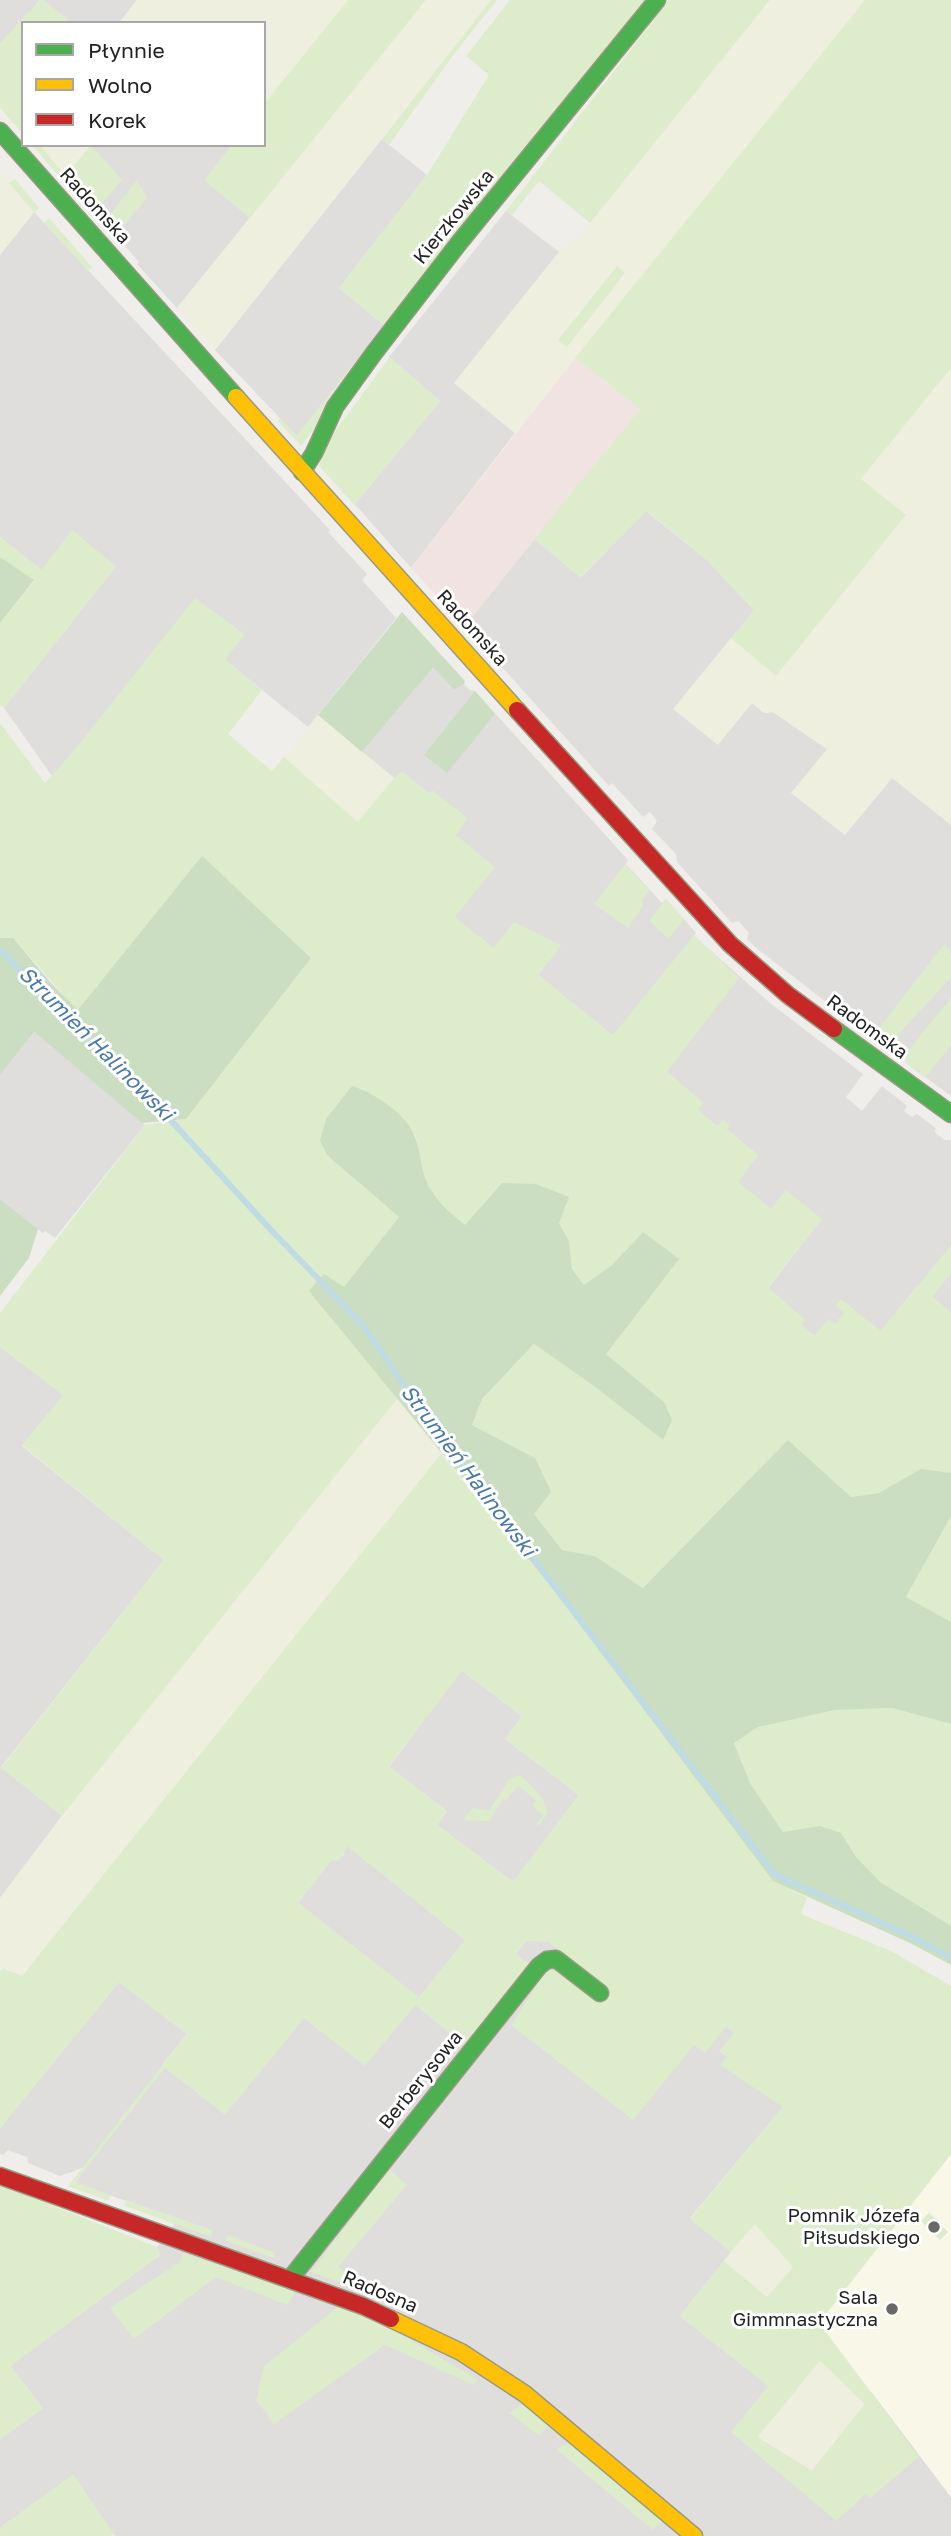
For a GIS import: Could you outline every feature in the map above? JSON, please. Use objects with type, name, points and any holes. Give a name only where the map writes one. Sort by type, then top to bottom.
[{"type":"street","name":"Kierzkowska","points":[[302,472],[335,407],[374,353],[657,0]]},
{"type":"street","name":"Radomska","points":[[0,131],[302,472],[730,944],[788,995],[951,1114]]},
{"type":"street","name":"Berberysowa","points":[[290,2279],[539,1966],[547,1960],[556,1959],[600,1993]]},
{"type":"street","name":"Radosna","points":[[0,2176],[290,2279],[386,2316],[461,2352],[525,2394],[695,2536]]},
{"type":"shaded area","points":[[0,0],[40,0],[0,44]]},
{"type":"shaded area","points":[[43,0],[137,0],[121,21],[69,21]]},
{"type":"shaded area","points":[[382,139],[427,175],[339,288],[384,325],[297,436],[215,350]]},
{"type":"shaded area","points":[[89,147],[230,147],[205,180],[250,218],[177,308],[137,264],[139,262],[125,246],[129,238],[121,229],[111,230],[104,222],[109,216],[98,206],[90,206]]},
{"type":"shaded area","points":[[506,211],[559,252],[454,383],[515,433],[411,568],[355,504],[440,401],[389,357]]},
{"type":"shaded area","points":[[34,212],[330,530],[328,532],[367,574],[362,580],[396,618],[308,727],[225,660],[72,753],[52,776],[4,708],[116,566],[41,570],[0,537],[0,255]]},
{"type":"shaded area","points":[[575,358],[640,409],[465,626],[411,568]]},
{"type":"shaded area","points":[[646,511],[707,560],[754,610],[752,703],[764,713],[773,712],[827,749],[844,835],[892,777],[951,824],[951,1096],[905,1062],[909,1049],[895,1038],[883,1046],[755,947],[747,939],[749,933],[741,924],[738,921],[732,923],[677,862],[676,854],[652,829],[657,821],[650,812],[643,817],[612,783],[609,786],[465,626],[534,539],[581,577]]},
{"type":"shaded area","points":[[433,668],[454,690],[464,684],[475,691],[628,860],[626,864],[662,903],[666,899],[696,933],[694,936],[770,1003],[863,1074],[846,1097],[862,1111],[882,1086],[907,1106],[904,1111],[912,1117],[917,1114],[936,1128],[934,1132],[945,1140],[951,1140],[951,1313],[918,1285],[852,1367],[801,1325],[804,1320],[768,1288],[821,1220],[786,1191],[771,1209],[737,1182],[758,1155],[726,1129],[729,1125],[723,1120],[717,1126],[697,1110],[703,1103],[618,1030],[613,1036],[538,975],[561,945],[493,948],[454,917],[455,835],[433,791],[430,794],[402,772],[394,778],[362,752]]},
{"type":"shaded area","points":[[34,1032],[145,1125],[55,1238],[45,1231],[43,1233],[0,1199],[0,1075]]},
{"type":"shaded area","points":[[0,1347],[64,1395],[22,1446],[164,1560],[1,1767],[62,1816],[0,1898]]},
{"type":"shaded area","points":[[461,1670],[522,1716],[505,1739],[579,1795],[513,1882],[437,1825],[447,1811],[389,1767]]},
{"type":"shaded area","points":[[346,1845],[465,1940],[419,1998],[298,1903],[332,1859],[343,1856]]},
{"type":"shaded area","points":[[788,1930],[783,2107],[690,2218],[731,2252],[680,2316],[769,2386],[872,2392],[951,2497],[951,2536],[115,2536],[73,2475],[0,2528],[0,2439],[43,2408],[10,2366],[160,2255],[157,2247],[178,2219],[75,2183],[87,2166],[60,2176],[28,2163],[27,2157],[8,2150],[3,2155],[0,2154],[0,2128],[119,1982],[187,2034],[162,2065],[225,2114],[304,2018],[365,2065],[415,2005],[529,1964],[515,1954],[527,1940],[549,1942],[606,1987],[511,2025]]},
{"type":"shaded area","points":[[951,2154],[951,2497],[819,2323]]},
{"type":"green space","points":[[40,0],[69,21],[21,21],[21,132],[0,108],[0,44]]},
{"type":"green space","points":[[137,0],[348,0],[266,102],[266,21],[121,21]]},
{"type":"green space","points":[[348,0],[426,0],[250,218],[204,180],[230,147],[266,147],[266,102]]},
{"type":"green space","points":[[426,0],[491,0],[215,350],[177,308]]},
{"type":"green space","points":[[491,0],[497,0],[454,54],[389,145],[382,139]]},
{"type":"green space","points":[[510,0],[649,0],[301,446],[278,421],[280,418],[297,436],[384,325],[339,288],[427,175],[489,75],[466,56]]},
{"type":"green space","points":[[669,0],[770,0],[590,223],[539,181],[512,215],[506,211]]},
{"type":"green space","points":[[770,0],[865,0],[515,433],[454,383],[559,252],[580,236]],"holes":[[[616,266],[625,273],[558,339]]]},
{"type":"green space","points":[[865,0],[951,0],[951,368],[861,479],[906,515],[776,676],[731,638],[754,610],[707,560],[647,511],[580,577],[534,539],[640,409],[575,358]]},
{"type":"green space","points":[[34,147],[42,147],[65,176],[89,147],[93,147],[122,180],[92,214]]},
{"type":"green space","points":[[42,147],[87,147],[65,176]]},
{"type":"green space","points":[[0,172],[34,212],[0,255]]},
{"type":"green space","points":[[15,179],[39,208],[34,212],[9,183]]},
{"type":"green space","points":[[137,180],[147,198],[121,229],[111,230],[104,222]]},
{"type":"green space","points":[[49,218],[92,267],[88,271],[44,223]]},
{"type":"green space","points":[[617,266],[625,273],[567,347],[558,340]]},
{"type":"green space","points":[[390,357],[440,401],[355,504],[358,509],[319,466],[325,445]]},
{"type":"green space","points":[[951,368],[951,825],[892,778],[845,835],[791,793],[827,749],[773,712],[765,713],[752,703],[718,745],[673,709],[731,638],[777,675],[906,516],[861,479]]},
{"type":"green space","points":[[72,530],[116,566],[4,708],[0,705],[0,623],[34,581],[0,557],[0,537],[41,570]]},
{"type":"green space","points":[[0,557],[34,580],[0,623]]},
{"type":"green space","points":[[195,598],[245,634],[225,660],[262,690],[228,734],[272,771],[284,757],[358,822],[402,772],[430,794],[433,791],[468,818],[456,835],[495,867],[455,917],[493,948],[514,922],[561,945],[538,975],[613,1035],[694,935],[739,978],[667,1072],[703,1103],[698,1110],[717,1126],[723,1120],[729,1125],[726,1129],[758,1155],[738,1182],[771,1209],[786,1190],[822,1219],[768,1287],[805,1320],[801,1325],[814,1336],[828,1319],[835,1324],[844,1312],[836,1306],[841,1299],[881,1331],[951,1245],[951,1274],[932,1297],[951,1313],[951,1473],[916,1473],[879,1493],[851,1497],[788,1441],[643,1588],[595,1556],[562,1550],[534,1514],[535,1458],[472,1425],[482,1399],[534,1344],[594,1386],[663,1440],[664,1402],[606,1354],[643,1232],[612,1265],[584,1285],[572,1269],[569,1241],[559,1223],[502,1183],[465,1226],[438,1203],[426,1181],[415,1134],[328,1156],[399,1217],[326,1311],[398,1398],[62,1816],[1,1768],[164,1560],[22,1445],[63,1395],[0,1347],[0,1313],[145,1125],[186,1119],[311,958],[202,857],[78,1011],[13,938],[0,938],[0,723],[45,783]]},
{"type":"green space","points":[[402,612],[465,681],[454,690],[433,668],[362,752],[318,715]]},
{"type":"green space","points":[[475,691],[495,714],[447,773],[424,755]]},
{"type":"green space","points":[[318,715],[394,778],[359,822],[284,757]]},
{"type":"green space","points":[[202,856],[311,958],[186,1119],[142,1123],[34,1032],[0,1075],[0,938],[13,938],[78,1010]]},
{"type":"green space","points":[[625,864],[650,890],[628,928],[594,904]]},
{"type":"green space","points":[[666,899],[684,919],[669,939],[649,921]]},
{"type":"green space","points":[[945,943],[951,954],[951,978],[895,1038],[883,1046],[872,1037]]},
{"type":"green space","points":[[951,998],[951,1045],[925,1078],[905,1062],[909,1049]]},
{"type":"green space","points":[[352,1086],[379,1099],[405,1120],[415,1137],[428,1185],[444,1207],[465,1225],[502,1183],[536,1184],[569,1197],[559,1223],[569,1241],[572,1269],[584,1285],[612,1265],[643,1232],[679,1259],[606,1354],[664,1402],[672,1420],[663,1440],[594,1386],[534,1344],[482,1399],[472,1425],[535,1458],[551,1492],[534,1514],[562,1550],[595,1556],[643,1588],[788,1440],[851,1497],[879,1493],[921,1469],[951,1473],[951,1516],[906,1597],[951,1622],[951,1724],[892,1708],[835,1710],[758,1727],[734,1743],[750,1783],[783,1832],[820,1826],[841,1833],[856,1857],[880,1882],[951,1926],[951,1965],[912,1944],[773,1881],[549,1584],[309,1291],[324,1274],[344,1287],[399,1217],[328,1156],[320,1141],[326,1119]]},
{"type":"green space","points":[[0,1199],[38,1229],[29,1258],[0,1296]]},
{"type":"green space","points":[[398,1398],[441,1454],[21,1976],[3,1968],[0,1963],[0,1898],[62,1816]]},
{"type":"green space","points":[[441,1454],[549,1584],[773,1880],[807,1898],[801,1914],[891,1951],[951,1986],[951,2154],[819,2323],[919,2457],[870,2498],[866,2494],[836,2521],[731,2432],[768,2386],[680,2316],[724,2261],[767,2297],[793,2267],[755,2224],[731,2252],[690,2219],[783,2107],[720,2065],[727,2057],[719,2051],[734,2033],[726,2027],[705,2053],[694,2045],[633,2120],[511,2025],[548,1968],[606,1987],[549,1942],[527,1940],[515,1953],[529,1965],[464,2045],[415,2005],[365,2066],[304,2018],[225,2115],[165,2068],[75,2182],[110,2195],[109,2201],[68,2186],[187,2034],[119,1982],[0,2128],[0,1971],[3,1968],[22,1976]],"holes":[[[462,1671],[522,1716],[505,1739],[579,1795],[513,1882],[437,1825],[447,1811],[389,1766]],[[347,1846],[465,1940],[419,1997],[298,1903],[332,1860],[339,1861]],[[820,2361],[865,2404],[812,2471],[757,2437]]]},
{"type":"green space","points":[[951,1516],[951,1622],[949,1622],[906,1597]]},
{"type":"green space","points":[[892,1708],[951,1724],[951,1926],[783,1832],[750,1783],[734,1743],[758,1727],[786,1720],[835,1710]]},
{"type":"green space","points":[[519,1775],[537,1791],[546,1807],[548,1813],[539,1826],[536,1824],[543,1815],[532,1806],[536,1800],[518,1786],[506,1801],[503,1799],[489,1821],[463,1820],[472,1808],[489,1811],[509,1779]]},
{"type":"green space","points":[[389,2169],[407,2185],[338,2267],[346,2272],[341,2283],[311,2272]]},
{"type":"green space","points":[[0,2185],[157,2247],[160,2255],[10,2366],[43,2408],[0,2439]]},
{"type":"green space","points":[[126,2200],[213,2230],[211,2237],[125,2206]]},
{"type":"green space","points":[[929,2213],[938,2221],[933,2226],[935,2228],[940,2224],[948,2232],[940,2240],[921,2221]]},
{"type":"green space","points":[[755,2224],[793,2267],[767,2298],[724,2261]]},
{"type":"green space","points":[[228,2235],[275,2253],[274,2258],[226,2241]]},
{"type":"green space","points":[[183,2253],[296,2291],[287,2305],[216,2277],[134,2339],[110,2308],[180,2262]]},
{"type":"green space","points":[[359,2279],[410,2305],[406,2309],[353,2287]]},
{"type":"green space","points":[[339,2306],[389,2327],[478,2380],[474,2385],[385,2345],[274,2424],[256,2400],[264,2366]]},
{"type":"green space","points":[[820,2361],[865,2404],[812,2471],[757,2437]]},
{"type":"green space","points":[[522,2404],[549,2424],[539,2436],[509,2413]]},
{"type":"green space","points":[[570,2442],[662,2521],[653,2530],[556,2449]]},
{"type":"green space","points":[[73,2474],[114,2534],[0,2536],[0,2528]]},
{"type":"waterway","name":"Strumień Halinowski","points":[[0,950],[133,1079],[271,1230],[363,1325],[438,1434],[774,1874],[951,1957]]},
{"type":"traffic: fast","points":[[302,472],[335,407],[374,353],[459,243],[657,0]]},
{"type":"traffic: fast","points":[[0,131],[236,397]]},
{"type":"traffic: fast","points":[[834,1029],[951,1114]]},
{"type":"traffic: fast","points":[[290,2279],[539,1966],[547,1960],[556,1959],[600,1993]]},
{"type":"traffic: slow","points":[[236,397],[517,710]]},
{"type":"traffic: slow","points":[[391,2319],[461,2352],[525,2394],[694,2536]]},
{"type":"traffic: jam","points":[[517,710],[730,944],[788,995],[834,1029]]},
{"type":"traffic: jam","points":[[0,2176],[363,2306],[391,2319]]},
{"type":"place","name":"Pomnik Józefa Piłsudskiego","points":[[934,2227]]},
{"type":"place","name":"Sala Gimmnastyczna","points":[[892,2309]]}]
